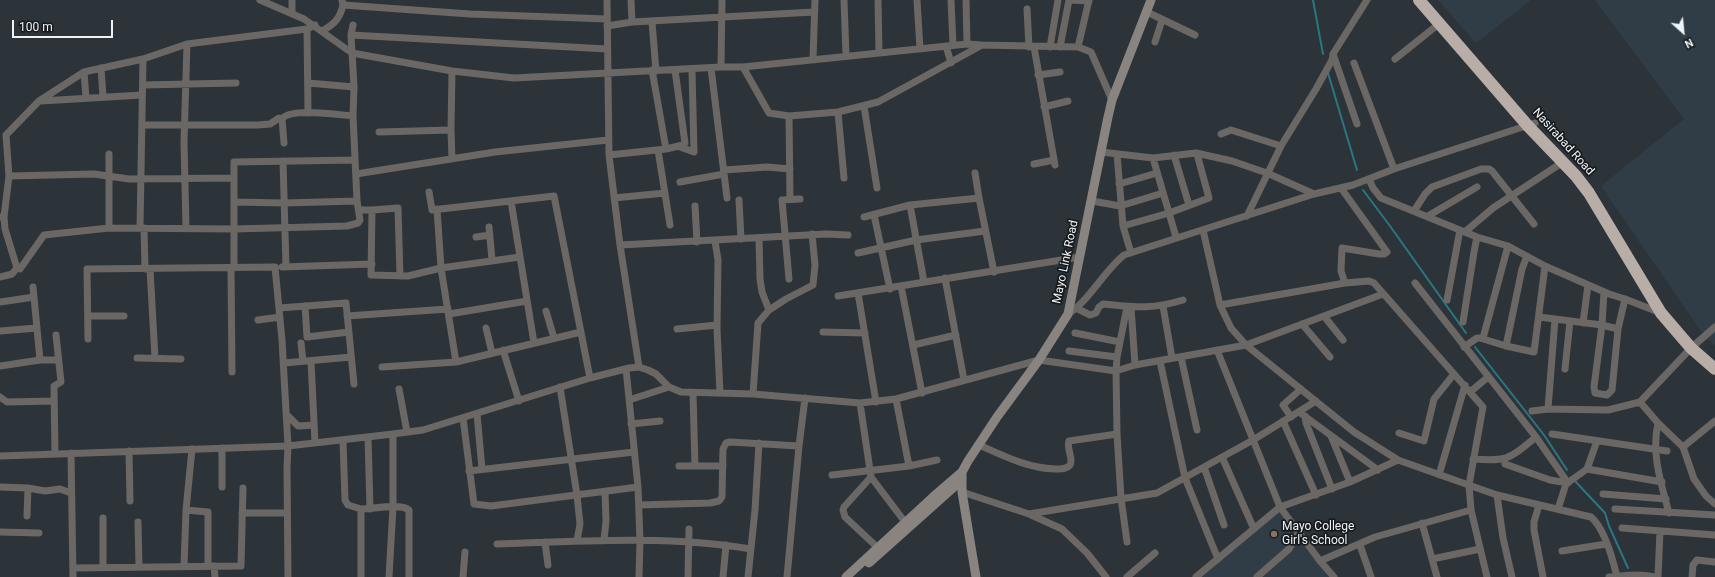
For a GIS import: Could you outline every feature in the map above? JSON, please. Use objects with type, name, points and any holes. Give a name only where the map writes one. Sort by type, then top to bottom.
[{"type":"highway","name":"Nasirabad Road","points":[[1419,0],[1591,191],[1664,313],[1715,369]]},
{"type":"highway","name":"Nasirabad Road","points":[[1428,0],[1563,162],[1591,191]]},
{"type":"highway","name":"Nasirabad Road","points":[[1693,346],[1715,362]]},
{"type":"street","points":[[260,0],[292,13],[315,25],[352,53],[452,71],[514,78],[743,67],[967,44],[1031,47],[1078,47],[1091,52],[1112,100]]},
{"type":"street","points":[[292,0],[292,13]]},
{"type":"street","points":[[607,0],[609,155],[620,245],[639,367]]},
{"type":"street","points":[[631,0],[632,22]]},
{"type":"street","points":[[721,67],[722,0]]},
{"type":"street","points":[[813,59],[815,0]]},
{"type":"street","points":[[844,0],[846,56]]},
{"type":"street","points":[[878,0],[879,52]]},
{"type":"street","points":[[917,0],[920,49]]},
{"type":"street","points":[[951,0],[949,46],[951,63]]},
{"type":"street","points":[[966,0],[967,44]]},
{"type":"street","points":[[1050,47],[1058,0]]},
{"type":"street","points":[[1060,47],[1069,0]]},
{"type":"street","points":[[1072,0],[1089,1],[1078,47]]},
{"type":"street","name":"Mayo Link Road","points":[[962,476],[979,445],[1039,360],[1068,314],[1112,100],[1151,0]]},
{"type":"street","points":[[1247,216],[1281,146],[1316,89],[1332,57],[1367,0]]},
{"type":"street","points":[[322,31],[336,22],[340,17],[343,2],[470,14],[607,23],[652,22],[814,12]]},
{"type":"street","points":[[1027,9],[1031,47],[1038,74],[1054,163],[1034,164]]},
{"type":"street","points":[[1147,12],[1196,35]]},
{"type":"street","points":[[1155,42],[1162,20]]},
{"type":"street","points":[[652,22],[654,71],[666,149]]},
{"type":"street","points":[[1395,59],[1440,23]]},
{"type":"street","points":[[0,277],[12,274],[17,268],[2,217],[9,176],[3,136],[39,101],[84,72],[143,59],[187,44],[307,29],[315,25]]},
{"type":"street","points":[[20,269],[44,234],[109,228],[234,229],[354,225],[360,220],[357,201],[353,116],[354,87],[351,35],[353,25]]},
{"type":"street","points":[[307,29],[308,113]]},
{"type":"street","points":[[351,35],[607,49]]},
{"type":"street","points":[[186,228],[184,125],[187,44]]},
{"type":"street","points":[[743,67],[769,113],[789,116],[838,112],[878,102],[982,45]]},
{"type":"street","points":[[1332,57],[1357,124]]},
{"type":"street","points":[[143,59],[142,228],[148,269],[154,358]]},
{"type":"street","points":[[1354,63],[1394,169]]},
{"type":"street","points":[[101,68],[103,97]]},
{"type":"street","points":[[712,68],[727,198]]},
{"type":"street","points":[[674,70],[685,143],[680,147]]},
{"type":"street","points":[[609,155],[680,147],[694,152],[692,70]]},
{"type":"street","points":[[452,71],[452,159]]},
{"type":"street","points":[[84,72],[86,98]]},
{"type":"street","points":[[1038,74],[1060,72]]},
{"type":"street","points":[[142,85],[236,83]]},
{"type":"street","points":[[308,83],[354,87]]},
{"type":"street","points":[[39,101],[142,95]]},
{"type":"street","points":[[1044,107],[1068,100]]},
{"type":"street","points":[[864,106],[877,188]]},
{"type":"street","points":[[838,112],[844,178]]},
{"type":"street","points":[[142,125],[258,126],[270,124],[289,114],[308,113],[353,116]]},
{"type":"street","points":[[789,116],[790,199]]},
{"type":"street","points":[[282,119],[284,143]]},
{"type":"street","points":[[1068,314],[1076,308],[1116,262],[1130,253],[1314,194],[1353,185],[1394,169],[1532,124]]},
{"type":"street","points":[[378,132],[451,130]]},
{"type":"street","points":[[1221,134],[1231,130],[1281,146]]},
{"type":"street","points":[[356,174],[495,152],[608,140]]},
{"type":"street","points":[[658,150],[670,225]]},
{"type":"street","points":[[1101,152],[1153,158],[1197,154],[1232,161],[1267,173],[1314,194]]},
{"type":"street","points":[[109,154],[109,228]]},
{"type":"street","points":[[1117,154],[1122,226],[1130,253]]},
{"type":"street","points":[[1122,226],[1169,213],[1209,198],[1197,154]]},
{"type":"street","points":[[1174,156],[1189,205]]},
{"type":"street","points":[[1153,158],[1176,237]]},
{"type":"street","points":[[232,372],[234,162],[355,160]]},
{"type":"street","points":[[283,161],[286,267]]},
{"type":"street","points":[[1447,300],[1463,231],[1493,208],[1512,197],[1563,162]]},
{"type":"street","points":[[680,182],[724,172],[767,167],[790,169]]},
{"type":"street","points":[[1414,210],[1432,187],[1481,169],[1488,169],[1492,171],[1534,224]]},
{"type":"street","points":[[975,173],[994,272]]},
{"type":"street","points":[[1119,184],[1157,173]]},
{"type":"street","points":[[9,176],[94,174],[142,178],[234,178]]},
{"type":"street","points":[[1368,179],[1381,198],[1414,210],[1477,237],[1508,246],[1545,266],[1604,292],[1664,313]]},
{"type":"street","points":[[1428,216],[1477,187]]},
{"type":"street","points":[[1341,188],[1388,252],[1379,254],[1342,248],[1341,271],[1345,283]]},
{"type":"street","points":[[429,192],[432,210],[554,196],[590,378]]},
{"type":"street","points":[[614,198],[665,193]]},
{"type":"street","points":[[1092,201],[1120,206],[1163,193]]},
{"type":"street","points":[[864,217],[910,205],[979,198]]},
{"type":"street","points":[[789,279],[782,200],[800,199]]},
{"type":"street","points":[[739,200],[741,239]]},
{"type":"street","points":[[234,202],[284,203],[357,201]]},
{"type":"street","points":[[511,201],[534,343]]},
{"type":"street","points":[[910,205],[924,282]]},
{"type":"street","points":[[695,206],[697,242]]},
{"type":"street","points":[[359,210],[398,208],[400,276]]},
{"type":"street","points":[[436,209],[441,268],[456,362]]},
{"type":"street","points":[[372,210],[372,275],[408,276],[441,268],[520,257]]},
{"type":"street","points":[[874,215],[890,289]]},
{"type":"street","points":[[489,227],[492,260]]},
{"type":"street","points":[[858,253],[916,240],[985,230]]},
{"type":"street","points":[[1203,230],[1220,305],[1231,328],[1246,345],[1354,432],[1398,460],[1439,475],[1497,495],[1591,517],[1599,526],[1614,564],[1614,577],[1639,575],[1654,577]]},
{"type":"street","points":[[620,245],[715,241],[812,234],[848,235]]},
{"type":"street","points":[[753,394],[758,323],[769,310],[813,285],[814,265],[812,234]]},
{"type":"street","points":[[476,237],[490,235]]},
{"type":"street","points":[[1463,322],[1477,237]]},
{"type":"street","points":[[759,238],[761,286],[769,310]]},
{"type":"street","points":[[715,241],[718,260],[717,325],[720,393]]},
{"type":"street","points":[[1466,346],[1480,338],[1508,246]]},
{"type":"street","points":[[1506,346],[1522,269],[1527,256]]},
{"type":"street","points":[[838,296],[890,289],[945,278],[994,272],[1080,257]]},
{"type":"street","points":[[88,339],[87,270],[372,264]]},
{"type":"street","points":[[1480,338],[1506,346],[1534,352],[1545,266]]},
{"type":"street","points":[[275,267],[284,363],[287,416],[288,577]]},
{"type":"street","points":[[945,278],[964,380]]},
{"type":"street","points":[[1220,305],[1345,283],[1369,281],[1374,283],[1483,407],[1469,485],[1471,510],[1487,577]]},
{"type":"street","points":[[1415,283],[1466,346],[1488,377],[1569,481]]},
{"type":"street","points":[[1582,323],[1588,285]]},
{"type":"street","points":[[901,286],[922,393]]},
{"type":"street","points":[[33,287],[40,360]]},
{"type":"street","points":[[1604,292],[1602,325],[1594,387],[1595,393],[1597,394],[1607,394],[1612,390],[1618,329],[1625,299]]},
{"type":"street","points":[[858,293],[876,402]]},
{"type":"street","points":[[0,456],[288,446],[423,430],[590,378],[639,367],[656,374],[669,387],[681,392],[753,394],[860,403],[876,402],[922,393],[1039,360],[1116,371],[1136,365],[1246,345],[1383,294]]},
{"type":"street","points":[[0,302],[34,297]]},
{"type":"street","points":[[1076,308],[1085,313],[1095,314],[1099,307],[1103,304],[1129,307],[1163,306],[1183,300]]},
{"type":"street","points":[[347,316],[448,312],[527,301]]},
{"type":"street","points":[[279,308],[346,303],[354,384]]},
{"type":"street","points":[[305,306],[307,337],[349,332]]},
{"type":"street","points":[[1163,306],[1172,358]]},
{"type":"street","points":[[1127,542],[1121,498],[1117,434],[1116,371],[1120,342],[1129,307]]},
{"type":"street","points":[[1129,307],[1136,365]]},
{"type":"street","points":[[546,311],[554,338]]},
{"type":"street","points":[[88,316],[124,316]]},
{"type":"street","points":[[1324,316],[1343,340]]},
{"type":"street","points":[[258,320],[280,317]]},
{"type":"street","points":[[1539,317],[1602,325],[1618,329]]},
{"type":"street","points":[[1548,409],[1555,319]]},
{"type":"street","points":[[1565,369],[1570,321]]},
{"type":"street","points":[[1302,324],[1330,357]]},
{"type":"street","points":[[677,329],[717,325]]},
{"type":"street","points":[[1532,411],[1548,409],[1608,410],[1640,402],[1693,346],[1715,327]]},
{"type":"street","points":[[0,330],[37,328]]},
{"type":"street","points":[[486,328],[492,353]]},
{"type":"street","points":[[382,367],[456,362],[581,332]]},
{"type":"street","points":[[823,332],[865,333]]},
{"type":"street","points":[[1075,334],[1120,342]]},
{"type":"street","points":[[55,454],[54,386],[61,382],[56,335]]},
{"type":"street","points":[[913,344],[956,335]]},
{"type":"street","points":[[301,343],[307,361],[315,443]]},
{"type":"street","points":[[503,350],[519,401]]},
{"type":"street","points":[[1217,350],[1280,507],[1320,561],[1334,577]]},
{"type":"street","points":[[1069,351],[1117,357]]},
{"type":"street","points":[[284,363],[351,357]]},
{"type":"street","points":[[1181,357],[1197,430]]},
{"type":"street","points":[[137,358],[181,359]]},
{"type":"street","points":[[0,366],[40,360],[58,360]]},
{"type":"street","points":[[1160,361],[1185,478],[1218,559]]},
{"type":"street","points":[[626,369],[638,487],[640,541],[639,577]]},
{"type":"street","points":[[1399,433],[1424,441],[1434,398],[1454,374]]},
{"type":"street","points":[[1470,392],[1488,377]]},
{"type":"street","points":[[1439,475],[1465,385]]},
{"type":"street","points":[[560,387],[577,495],[580,524],[577,541]]},
{"type":"street","points":[[629,400],[669,387]]},
{"type":"street","points":[[399,389],[407,432]]},
{"type":"street","points":[[1291,417],[1283,405],[1301,389]]},
{"type":"street","points":[[692,393],[695,466]]},
{"type":"street","points":[[0,397],[7,402],[54,400]]},
{"type":"street","points":[[787,577],[805,398]]},
{"type":"street","points":[[896,399],[909,466]]},
{"type":"street","points":[[1028,514],[1157,493],[1253,440],[1316,401]]},
{"type":"street","points":[[1640,402],[1658,423],[1683,447],[1694,479],[1706,496],[1715,504]]},
{"type":"street","points":[[860,403],[871,473],[905,522]]},
{"type":"street","points":[[1299,412],[1378,470]]},
{"type":"street","points":[[476,414],[482,469]]},
{"type":"street","points":[[287,416],[298,426],[314,425]]},
{"type":"street","points":[[1305,416],[1306,423],[1332,489]]},
{"type":"street","points":[[463,418],[474,504],[491,506],[638,487]]},
{"type":"street","points":[[631,424],[660,421]]},
{"type":"street","points":[[1283,421],[1316,495]]},
{"type":"street","points":[[1683,447],[1715,421]]},
{"type":"street","points":[[1658,423],[1655,436],[1655,448],[1669,513]]},
{"type":"street","points":[[389,577],[393,507],[393,434]]},
{"type":"street","points":[[979,445],[1021,463],[1041,468],[1063,469],[1071,463],[1067,445],[1069,441],[1117,434]]},
{"type":"street","points":[[1552,434],[1655,448],[1667,451]]},
{"type":"street","points":[[1331,436],[1350,482]]},
{"type":"street","points":[[368,437],[370,509]]},
{"type":"street","points":[[1473,459],[1496,461],[1504,460],[1521,450],[1536,437]]},
{"type":"street","points":[[343,440],[345,500],[348,505],[362,509],[393,507],[406,508],[409,510],[409,577]]},
{"type":"street","points":[[1558,509],[1564,489],[1569,481],[1587,468],[1597,441]]},
{"type":"street","points":[[639,505],[715,503],[722,497],[723,449],[726,443],[759,443],[799,446]]},
{"type":"street","points":[[748,577],[755,510],[759,443]]},
{"type":"street","points":[[222,448],[222,487]]},
{"type":"street","points":[[184,566],[186,510],[192,449]]},
{"type":"street","points":[[130,451],[130,501]]},
{"type":"street","points":[[470,471],[634,452]]},
{"type":"street","points":[[70,453],[73,577]]},
{"type":"street","points":[[1222,457],[1254,529]]},
{"type":"street","points":[[832,475],[871,473],[937,460]]},
{"type":"street","points":[[1196,577],[1280,507],[1350,482],[1398,460]]},
{"type":"street","points":[[1505,464],[1550,480],[1569,481]]},
{"type":"street","points":[[679,466],[723,466]]},
{"type":"street","points":[[1204,467],[1224,525]]},
{"type":"street","points":[[1587,468],[1662,482]]},
{"type":"street","points":[[871,473],[843,510],[845,516],[877,547]]},
{"type":"street","points":[[962,476],[962,492],[976,577]]},
{"type":"street","points":[[846,577],[905,522],[962,476]]},
{"type":"street","points":[[854,577],[962,476]]},
{"type":"street","points":[[0,487],[45,490],[60,489],[71,492]]},
{"type":"street","points":[[27,516],[28,488]]},
{"type":"street","points":[[73,568],[139,566],[241,566],[243,488]]},
{"type":"street","points":[[604,492],[604,540]]},
{"type":"street","points":[[962,492],[1028,514],[1062,529],[1079,544],[1106,577]]},
{"type":"street","points":[[1603,494],[1666,499]]},
{"type":"street","points":[[1497,495],[1503,538],[1512,577]]},
{"type":"street","points":[[1539,505],[1534,522],[1534,530],[1543,577]]},
{"type":"street","points":[[361,577],[362,509]]},
{"type":"street","points":[[1615,509],[1715,515]]},
{"type":"street","points":[[186,510],[208,512],[211,566],[215,577]]},
{"type":"street","points":[[1320,561],[1360,545],[1375,537],[1471,510]]},
{"type":"street","points":[[242,513],[287,513]]},
{"type":"street","points":[[103,518],[103,567]]},
{"type":"street","points":[[138,522],[139,566]]},
{"type":"street","points":[[1422,523],[1437,577]]},
{"type":"street","points":[[1622,528],[1715,535]]},
{"type":"street","points":[[688,577],[689,529]]},
{"type":"street","points":[[1658,577],[1660,531]]},
{"type":"street","points":[[0,532],[39,533]]},
{"type":"street","points":[[1257,577],[1289,549],[1299,532]]},
{"type":"street","points":[[498,544],[604,540],[726,545],[751,550]]},
{"type":"street","points":[[545,542],[548,565]]},
{"type":"street","points":[[1562,551],[1606,544]]},
{"type":"street","points":[[724,577],[726,545]]},
{"type":"street","points":[[1360,545],[1371,577]]},
{"type":"street","points":[[1432,559],[1480,549]]},
{"type":"street","points":[[464,577],[465,552]]},
{"type":"street","points":[[1127,577],[1155,553]]},
{"type":"street","points":[[1692,577],[1693,565],[1697,560],[1715,562]]},
{"type":"shaded area","points":[[1438,0],[1531,0],[1476,43]]},
{"type":"shaded area","points":[[1595,0],[1715,0],[1715,345],[1705,337],[1601,186],[1684,119]]},
{"type":"shaded area","name":"Mayo College Girl's School","points":[[1280,507],[1334,577],[1196,577]]},
{"type":"waterway","points":[[1313,0],[1323,54]]},
{"type":"waterway","points":[[1328,73],[1357,170]]},
{"type":"waterway","points":[[1363,190],[1466,333]]},
{"type":"waterway","points":[[1475,347],[1544,435],[1567,470]]},
{"type":"waterway","points":[[1575,481],[1605,513],[1609,526],[1628,568]]},
{"type":"place","name":"Mayo College Girl's School","points":[[1274,534]]}]
